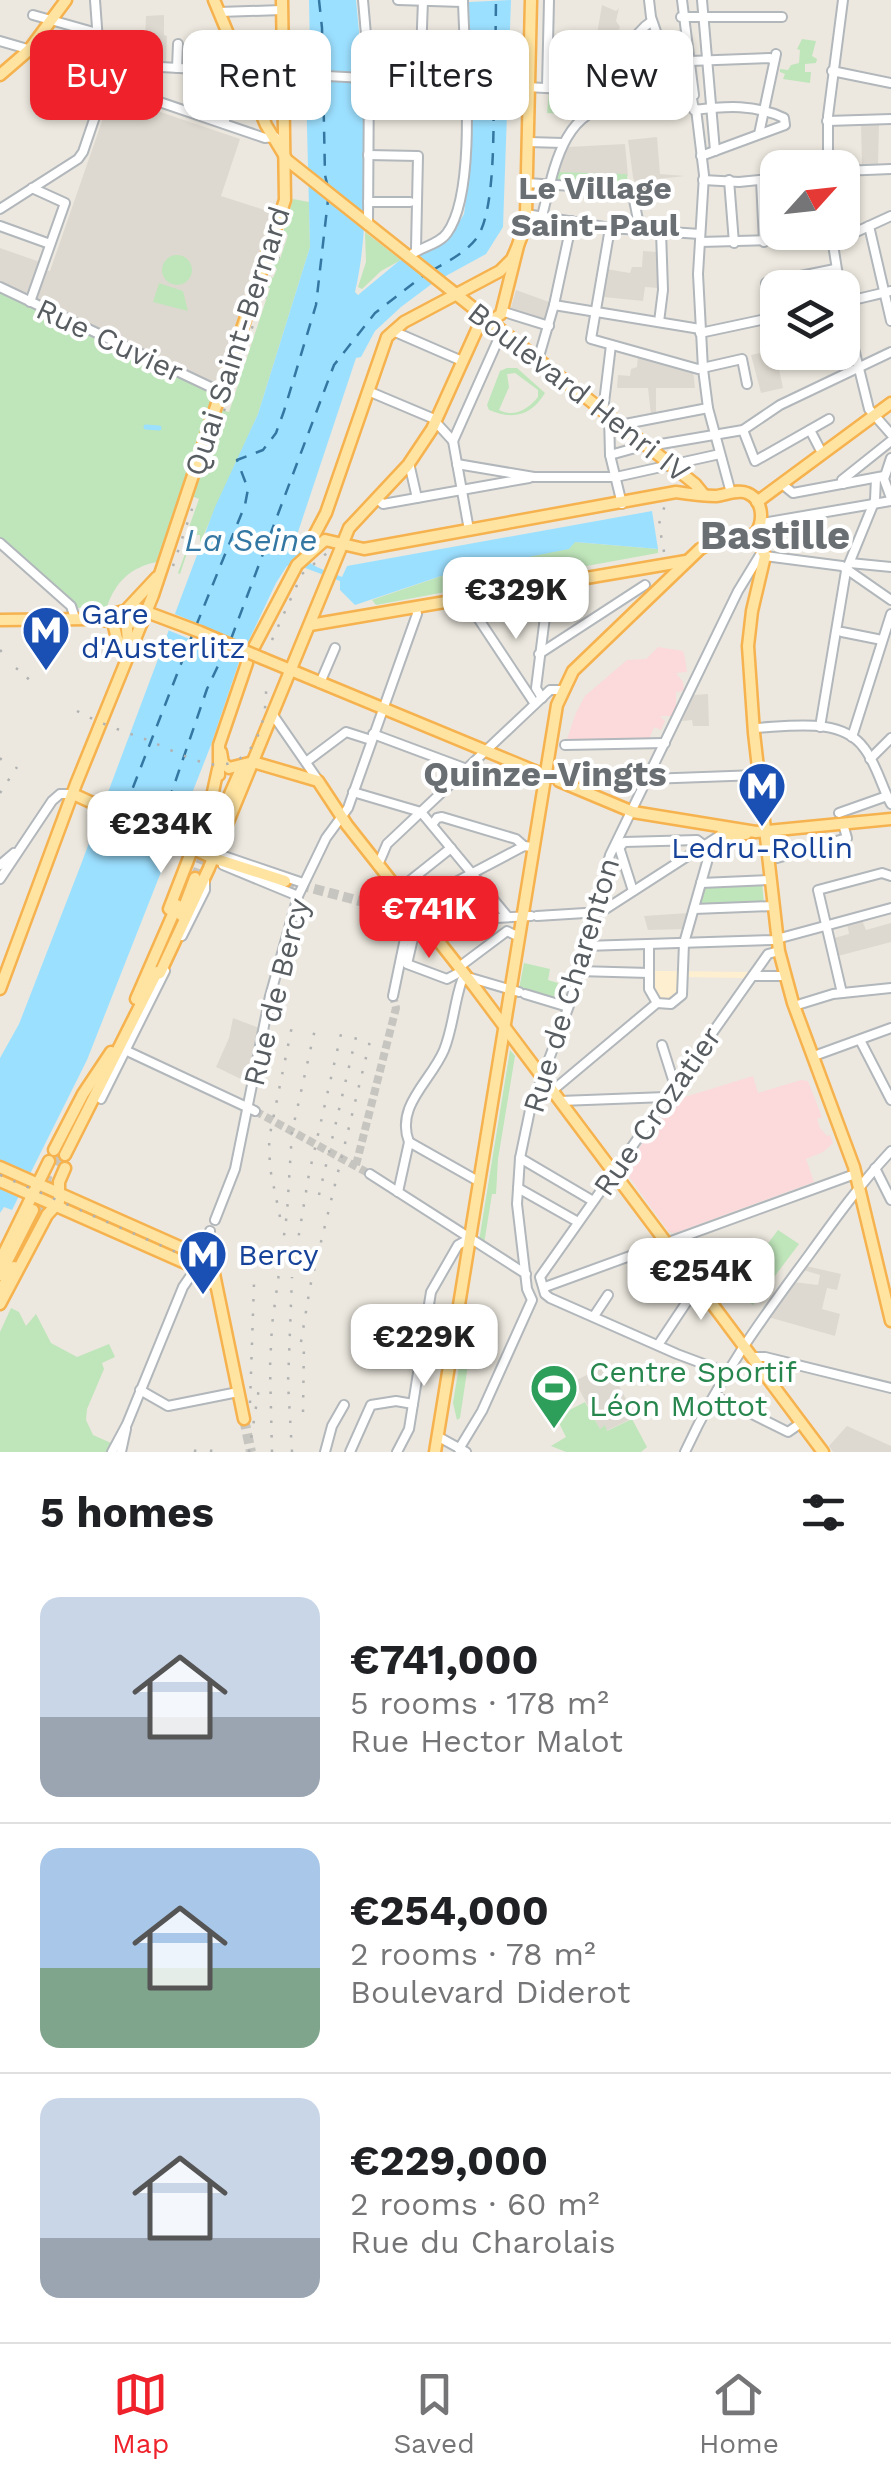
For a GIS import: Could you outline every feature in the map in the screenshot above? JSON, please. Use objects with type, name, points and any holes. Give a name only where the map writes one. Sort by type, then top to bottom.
[{"type":"main road","points":[[0,75],[29,50],[66,0]]},
{"type":"main road","points":[[214,0],[226,30]]},
{"type":"main road","points":[[529,43],[532,0]]},
{"type":"main road","name":"Quai Saint-Bernard","points":[[282,5],[282,30]]},
{"type":"main road","points":[[265,120],[286,182]]},
{"type":"main road","name":"Quai Saint-Bernard","points":[[0,988],[153,594],[284,203],[290,164],[285,120]]},
{"type":"main road","points":[[273,715],[279,664],[310,625],[353,521],[409,463],[436,422],[480,321],[494,319],[502,311],[507,272],[526,214],[527,120]]},
{"type":"main road","points":[[273,138],[290,164],[367,224],[412,253]]},
{"type":"main road","name":"Boulevard Henri IV","points":[[412,253],[453,293],[671,465],[704,496]]},
{"type":"main road","points":[[254,646],[304,556],[384,341],[392,330],[453,293],[507,272]]},
{"type":"main road","points":[[757,502],[891,403]]},
{"type":"main road","points":[[304,556],[321,542],[332,540],[364,549],[680,493],[746,493],[757,502],[762,523],[755,534],[700,549],[649,590],[573,671],[562,690],[552,778],[528,847],[530,916],[518,936],[518,991],[503,1025],[465,1241],[434,1452]]},
{"type":"main road","points":[[755,534],[764,553],[748,636],[753,728],[760,832],[772,859],[770,880],[779,951],[794,1006],[856,1180],[891,1320]]},
{"type":"main road","points":[[310,625],[688,560]]},
{"type":"main road","name":"Quai Saint-Bernard","points":[[127,609],[158,576]]},
{"type":"main road","points":[[153,594],[163,617]]},
{"type":"main road","points":[[113,618],[127,609],[147,610],[633,812],[728,831],[760,832],[845,818],[891,819]]},
{"type":"main road","points":[[127,609],[129,655]]},
{"type":"main road","points":[[279,664],[289,656],[301,625],[315,612]]},
{"type":"main road","points":[[113,618],[118,640],[129,655]]},
{"type":"main road","points":[[0,620],[113,618],[126,623],[142,622]]},
{"type":"main road","points":[[247,663],[219,745],[219,795],[206,839],[273,715],[282,680],[279,664]]},
{"type":"main road","points":[[230,709],[222,760],[230,768],[248,764],[318,781],[822,1452]]},
{"type":"main road","points":[[60,1159],[100,1099],[193,875],[214,855],[248,764]]},
{"type":"main road","points":[[193,875],[190,848],[211,802],[218,769]]},
{"type":"main road","points":[[76,796],[190,848],[285,881]]},
{"type":"main road","points":[[405,913],[421,919]]},
{"type":"main road","points":[[0,1292],[60,1159],[83,1094],[111,1052],[153,972]]},
{"type":"main road","points":[[0,1275],[111,1067]]},
{"type":"main road","points":[[0,1167],[43,1193],[206,1267]]},
{"type":"main road","points":[[0,1181],[199,1250],[215,1286],[244,1419]]},
{"type":"main road","points":[[0,1261],[43,1193]]},
{"type":"main road","points":[[0,1304],[43,1193]]},
{"type":"street","points":[[95,0],[98,30]]},
{"type":"street","points":[[250,0],[251,12]]},
{"type":"street","points":[[363,0],[366,30]]},
{"type":"street","points":[[398,0],[463,1],[464,30]]},
{"type":"street","points":[[421,30],[422,0]]},
{"type":"street","points":[[529,86],[547,88],[549,0]]},
{"type":"street","points":[[649,0],[655,30]]},
{"type":"street","points":[[682,0],[685,30]]},
{"type":"street","points":[[702,0],[714,151]]},
{"type":"street","points":[[828,150],[832,71],[842,0]]},
{"type":"street","points":[[218,12],[251,12],[282,5]]},
{"type":"street","points":[[33,14],[90,30]]},
{"type":"street","points":[[682,16],[782,17]]},
{"type":"street","points":[[642,30],[652,21]]},
{"type":"street","points":[[0,41],[29,50]]},
{"type":"street","points":[[177,68],[178,44]]},
{"type":"street","points":[[693,60],[775,57],[759,134]]},
{"type":"street","points":[[163,67],[183,68]]},
{"type":"street","points":[[832,71],[891,83]]},
{"type":"street","points":[[693,90],[704,180],[700,238],[703,370],[708,408],[731,493]]},
{"type":"street","points":[[693,101],[695,110]]},
{"type":"street","points":[[163,103],[273,138],[285,131]]},
{"type":"street","points":[[695,110],[764,108],[785,121],[702,156]]},
{"type":"street","points":[[1,206],[78,158],[94,120]]},
{"type":"street","points":[[225,120],[225,124]]},
{"type":"street","points":[[367,224],[368,120]]},
{"type":"street","points":[[368,155],[418,156],[412,253],[443,238],[459,212],[466,120]]},
{"type":"street","points":[[542,216],[560,143],[581,120]]},
{"type":"street","points":[[828,121],[891,120]]},
{"type":"street","points":[[528,142],[560,143]]},
{"type":"street","points":[[860,170],[891,169]]},
{"type":"street","points":[[704,180],[760,180]]},
{"type":"street","points":[[729,180],[734,242]]},
{"type":"street","points":[[527,183],[632,190],[640,230]]},
{"type":"street","points":[[30,302],[64,200],[32,188]]},
{"type":"street","points":[[368,202],[414,202]]},
{"type":"street","points":[[526,214],[610,228],[760,242]]},
{"type":"street","points":[[860,230],[891,216]]},
{"type":"street","points":[[538,360],[550,326],[572,222]]},
{"type":"street","points":[[0,226],[50,244]]},
{"type":"street","points":[[870,226],[888,292],[891,321]]},
{"type":"street","points":[[610,228],[592,338],[703,370],[742,358],[746,384]]},
{"type":"street","points":[[659,322],[663,290],[661,231]]},
{"type":"street","points":[[825,270],[835,268],[833,250]]},
{"type":"street","name":"Rue Cuvier","points":[[0,287],[221,392]]},
{"type":"street","points":[[860,298],[888,292]]},
{"type":"street","points":[[554,306],[700,331],[760,320]]},
{"type":"street","points":[[502,311],[550,326]]},
{"type":"street","points":[[392,330],[462,361]]},
{"type":"street","points":[[453,441],[502,331]]},
{"type":"street","points":[[612,345],[606,413],[610,455],[622,504]]},
{"type":"street","points":[[860,367],[891,352]]},
{"type":"street","points":[[610,455],[743,430],[780,406],[853,370]]},
{"type":"street","points":[[843,484],[842,480],[891,438],[869,409],[860,370]]},
{"type":"street","points":[[368,391],[436,422],[453,441],[470,530]]},
{"type":"street","points":[[620,424],[708,408]]},
{"type":"street","points":[[743,430],[754,461],[830,419]]},
{"type":"street","points":[[810,430],[822,453]]},
{"type":"street","points":[[457,464],[534,477],[616,477],[720,454]]},
{"type":"street","points":[[820,727],[840,632],[848,566],[880,477],[891,458]]},
{"type":"street","points":[[409,463],[417,498]]},
{"type":"street","points":[[377,500],[384,504],[534,477]]},
{"type":"street","points":[[782,484],[792,493],[880,477]]},
{"type":"street","points":[[762,523],[891,499],[880,477]]},
{"type":"street","points":[[314,531],[332,540]]},
{"type":"street","points":[[0,543],[70,606],[75,618]]},
{"type":"street","points":[[764,553],[848,566],[891,566]]},
{"type":"street","name":"Rue de Charenton","points":[[463,1450],[532,1300],[527,1289],[516,1204],[520,1158],[530,1110],[568,1007],[610,855],[738,591],[764,553]]},
{"type":"street","points":[[848,566],[891,600]]},
{"type":"street","points":[[540,654],[649,590],[642,568]]},
{"type":"street","points":[[538,701],[536,688],[548,585]]},
{"type":"street","points":[[466,600],[538,701]]},
{"type":"street","name":"Rue de Bercy","points":[[216,1219],[251,1110],[272,987],[298,896],[354,792],[416,609]]},
{"type":"street","points":[[852,738],[891,614]]},
{"type":"street","points":[[840,632],[882,640]]},
{"type":"street","points":[[320,684],[335,648]]},
{"type":"street","points":[[528,847],[416,903],[380,862],[387,844],[538,701],[550,690],[562,690]]},
{"type":"street","points":[[273,715],[318,781]]},
{"type":"street","points":[[753,728],[832,727],[865,748],[889,800],[845,818],[846,838],[772,859]]},
{"type":"street","points":[[306,762],[344,733],[372,737],[467,769]]},
{"type":"street","points":[[870,759],[891,738]]},
{"type":"street","points":[[557,746],[666,743]]},
{"type":"street","points":[[648,779],[758,775]]},
{"type":"street","points":[[354,792],[421,812],[435,821],[516,839],[528,847]]},
{"type":"street","points":[[0,879],[52,800],[61,794],[76,796]]},
{"type":"street","points":[[435,821],[451,848],[508,917]]},
{"type":"street","points":[[393,996],[409,926],[421,919],[594,913],[728,831]]},
{"type":"street","points":[[552,1090],[657,1003],[672,1004],[682,995],[684,943],[709,855],[705,846],[697,840],[618,845],[633,891]]},
{"type":"street","points":[[402,887],[451,848]]},
{"type":"street","points":[[0,865],[18,851]]},
{"type":"street","points":[[214,855],[303,883]]},
{"type":"street","points":[[214,855],[236,873],[298,896]]},
{"type":"street","points":[[842,993],[818,890],[882,872],[891,876]]},
{"type":"street","points":[[100,1099],[205,890],[193,875]]},
{"type":"street","points":[[701,883],[770,880]]},
{"type":"street","points":[[694,909],[774,906]]},
{"type":"street","points":[[585,946],[777,938],[891,908]]},
{"type":"street","points":[[421,919],[407,964],[447,979],[462,971],[507,931],[518,936]]},
{"type":"street","points":[[649,945],[650,992],[657,1003]]},
{"type":"street","name":"Rue Crozatier","points":[[545,1290],[540,1277],[768,954],[779,951]]},
{"type":"street","points":[[462,971],[568,1007]]},
{"type":"street","points":[[398,1192],[410,1147],[408,1109],[443,1052],[462,971]]},
{"type":"street","points":[[578,972],[649,974]]},
{"type":"street","points":[[753,976],[785,976]]},
{"type":"street","points":[[794,1006],[842,993],[891,988]]},
{"type":"street","points":[[814,1056],[891,1028]]},
{"type":"street","points":[[860,1040],[891,1100]]},
{"type":"street","points":[[662,1045],[675,1086]]},
{"type":"street","points":[[126,1051],[251,1110]]},
{"type":"street","points":[[560,1101],[666,1097]]},
{"type":"street","points":[[407,1124],[418,1131]]},
{"type":"street","points":[[410,1147],[478,1181]]},
{"type":"street","points":[[545,1290],[666,1243],[856,1180],[891,1151]]},
{"type":"street","points":[[520,1158],[593,1201]]},
{"type":"street","points":[[875,1168],[891,1200]]},
{"type":"street","points":[[370,1174],[465,1241],[526,1274]]},
{"type":"street","points":[[684,1452],[718,1397],[725,1372],[856,1180]]},
{"type":"street","points":[[518,1188],[578,1222]]},
{"type":"street","points":[[112,1452],[183,1286],[206,1267],[211,1232],[199,1250]]},
{"type":"street","points":[[396,1452],[409,1429],[431,1292],[465,1241]]},
{"type":"street","points":[[451,1257],[465,1261]]},
{"type":"street","points":[[658,1346],[698,1285]]},
{"type":"street","points":[[545,1290],[658,1346],[725,1372]]},
{"type":"street","points":[[594,1316],[608,1295]]},
{"type":"street","points":[[423,1343],[450,1349]]},
{"type":"street","points":[[752,1357],[766,1357],[891,1388]]},
{"type":"street","points":[[140,1390],[168,1406],[238,1392]]},
{"type":"street","points":[[718,1397],[786,1432],[801,1423]]},
{"type":"street","points":[[350,1452],[371,1405],[396,1401],[413,1404]]},
{"type":"street","points":[[326,1452],[332,1426],[344,1405]]},
{"type":"street","points":[[121,1452],[127,1424]]},
{"type":"street","points":[[437,1436],[463,1450]]},
{"type":"shaded area","points":[[602,5],[616,11],[619,8],[619,30],[598,30]]},
{"type":"shaded area","points":[[164,15],[166,64],[163,30],[145,30],[146,16]]},
{"type":"shaded area","points":[[163,113],[240,139],[221,196],[274,213],[214,386],[34,301],[45,270],[50,271],[102,120],[163,120]]},
{"type":"shaded area","points":[[861,123],[879,123],[878,166],[862,167]]},
{"type":"shaded area","points":[[657,137],[660,174],[685,176],[657,179],[653,186],[658,194],[639,195],[628,140]]},
{"type":"shaded area","points":[[625,144],[628,176],[558,172],[567,147]]},
{"type":"shaded area","points":[[0,248],[40,262],[29,295],[0,283]]},
{"type":"shaded area","points":[[643,251],[657,252],[658,288],[645,287],[643,301],[603,297],[606,269],[630,273],[632,267],[642,267]]},
{"type":"shaded area","points":[[516,290],[552,303],[547,322],[510,311]]},
{"type":"shaded area","points":[[760,353],[760,370],[779,370],[783,388],[761,393],[751,355]]},
{"type":"shaded area","points":[[638,356],[693,370],[695,388],[656,388],[656,414],[651,415],[648,388],[617,388],[618,375],[630,376],[631,369],[637,367]]},
{"type":"shaded area","points":[[658,647],[683,651],[685,658],[687,672],[676,673],[684,691],[676,692],[676,716],[660,716],[665,721],[661,730],[654,727],[649,739],[566,742],[585,696],[627,660],[646,659]]},
{"type":"shaded area","points":[[708,694],[709,726],[682,721],[693,695]]},
{"type":"shaded area","points":[[688,913],[685,929],[648,930],[644,916]]},
{"type":"shaded area","points":[[862,920],[866,930],[891,923],[891,942],[838,956],[834,938],[849,934],[847,924]]},
{"type":"shaded area","points":[[582,970],[750,972],[744,978],[682,977],[681,991],[674,1001],[660,1002],[654,996],[651,977],[580,976]]},
{"type":"shaded area","points":[[233,1018],[259,1028],[247,1082],[216,1067]]},
{"type":"shaded area","points":[[753,1076],[758,1093],[808,1081],[822,1117],[817,1119],[820,1128],[833,1143],[806,1159],[814,1182],[669,1232],[624,1170],[672,1101]]},
{"type":"shaded area","points":[[806,1266],[841,1274],[837,1290],[827,1288],[822,1309],[840,1314],[835,1336],[768,1317],[794,1282],[818,1285],[820,1275],[803,1270]]},
{"type":"shaded area","points":[[608,1364],[635,1417],[602,1433],[575,1381]]},
{"type":"shaded area","points":[[847,1426],[891,1446],[891,1452],[833,1452],[829,1446]]},
{"type":"green space","points":[[802,39],[816,41],[812,56],[816,63],[805,64],[805,72],[811,72],[810,83],[783,79],[785,74],[780,72],[799,63],[797,49]]},
{"type":"green space","points":[[558,172],[627,174],[628,190],[555,183]]},
{"type":"green space","points":[[293,199],[309,202],[310,247],[258,414],[200,543],[200,535],[193,535],[180,574],[193,532],[188,530],[199,499],[192,496],[221,410],[229,412],[270,288],[265,286],[268,276],[273,278],[277,269],[270,266],[273,257],[280,259],[288,235],[283,233]]},
{"type":"green space","points":[[365,232],[401,260],[381,271],[362,289],[358,287],[366,262]]},
{"type":"green space","points":[[177,255],[188,259],[192,270],[188,281],[177,285],[166,281],[162,270],[166,259]]},
{"type":"green space","points":[[159,283],[183,291],[188,311],[153,302]]},
{"type":"green space","points":[[0,291],[214,392],[157,562],[125,577],[107,607],[76,608],[0,540]]},
{"type":"green space","points":[[517,368],[545,393],[534,407],[521,414],[506,415],[489,410],[487,405],[500,371]],"holes":[[[515,373],[538,390],[538,397],[521,411],[499,410],[509,387],[507,374]]]},
{"type":"green space","points":[[575,542],[658,549],[658,553],[504,581],[505,586],[481,590],[483,585],[376,605],[372,600],[453,572]]},
{"type":"green space","points":[[762,883],[764,903],[699,903],[706,886]]},
{"type":"green space","points":[[524,963],[550,969],[548,980],[558,983],[553,1000],[519,989]]},
{"type":"green space","points":[[510,1050],[515,1056],[496,1194],[492,1194],[484,1244],[479,1241]]},
{"type":"green space","points":[[778,1230],[799,1244],[753,1305],[735,1293],[735,1288]]},
{"type":"green space","points":[[11,1308],[19,1312],[26,1326],[36,1314],[51,1343],[77,1357],[109,1344],[115,1357],[102,1363],[104,1369],[86,1420],[93,1435],[111,1443],[107,1452],[0,1452],[0,1332]]},
{"type":"green space","points":[[466,1323],[474,1325],[457,1420],[453,1403]]},
{"type":"green space","points":[[585,1402],[600,1429],[605,1425],[607,1431],[632,1419],[647,1447],[641,1452],[566,1452],[551,1446],[566,1437],[556,1417]]},
{"type":"water","name":"La Seine","points":[[309,0],[356,0],[359,30],[351,30],[351,120],[365,120],[364,234],[355,292],[358,295],[399,261],[447,242],[464,214],[471,158],[471,120],[507,120],[503,227],[486,254],[433,283],[401,307],[375,331],[361,357],[356,358],[298,532],[304,557],[316,567],[342,577],[347,566],[652,511],[658,549],[575,542],[569,549],[453,572],[355,605],[340,590],[340,581],[297,565],[287,566],[240,659],[211,745],[87,1060],[12,1210],[4,1207],[0,1213],[0,1058],[19,1024],[215,507],[258,414],[310,247],[307,120],[331,120],[331,30],[310,30]]},
{"type":"water","name":"La Seine","points":[[511,0],[510,30],[469,30],[469,2]]},
{"type":"pier","points":[[170,612],[252,646],[245,662],[163,628]]},
{"type":"pier","points":[[100,795],[181,832],[175,850],[93,813]]},
{"type":"waterway","points":[[146,427],[159,428]]},
{"type":"ferry route","points":[[319,0],[328,188]]},
{"type":"ferry route","points":[[496,0],[496,30]]},
{"type":"ferry route","points":[[431,271],[467,249],[482,227],[492,168],[493,120]]},
{"type":"ferry route","points":[[196,626],[245,505],[248,489],[237,460],[263,450],[276,433],[284,411],[316,305],[328,200]]},
{"type":"ferry route","points":[[231,639],[334,365],[375,313],[424,275]]},
{"type":"ferry route","points":[[193,633],[132,790],[138,806],[154,811],[162,809],[169,800],[207,689],[227,647]]},
{"type":"tunnel","points":[[195,878],[209,841]]},
{"type":"tunnel","points":[[285,881],[405,913]]},
{"type":"tunnel","points":[[356,1165],[396,1008],[393,996]]},
{"type":"tunnel","points":[[255,1111],[370,1174]]},
{"type":"tunnel","points":[[54,1164],[60,1153]]},
{"type":"tunnel","points":[[35,1206],[48,1175]]},
{"type":"tunnel","points":[[40,1213],[53,1181]]},
{"type":"tunnel","points":[[244,1419],[251,1452]]},
{"type":"railway","points":[[278,259],[286,234]]},
{"type":"railway","points":[[260,312],[269,287]]},
{"type":"railway","points":[[224,411],[256,316]]},
{"type":"railway","points":[[173,566],[196,497]]},
{"type":"railway","points":[[664,552],[659,524],[665,505]]},
{"type":"railway","points":[[272,640],[302,574],[333,548]]},
{"type":"railway","points":[[0,650],[9,659]]},
{"type":"railway","points":[[16,668],[32,682]]},
{"type":"railway","points":[[77,711],[195,760],[225,764],[238,760],[255,741],[264,714],[266,687]]},
{"type":"railway","points":[[0,793],[17,767]]},
{"type":"railway","points":[[280,1217],[270,1168],[269,1139],[292,1026]]},
{"type":"railway","points":[[272,1452],[272,1325],[287,1213],[292,1132],[315,1029]]},
{"type":"railway","points":[[294,1264],[309,1174],[341,1034]]},
{"type":"railway","points":[[319,1195],[356,1037]]},
{"type":"railway","points":[[301,1342],[310,1287],[370,1041]]},
{"type":"railway","points":[[0,1175],[194,1260]]},
{"type":"railway","points":[[292,1277],[288,1383],[292,1452]]},
{"type":"railway","points":[[250,1403],[254,1283]]},
{"type":"railway","points":[[303,1412],[304,1342]]},
{"type":"railway","points":[[249,1452],[259,1388]]},
{"type":"railway","points":[[195,1452],[196,1440]]},
{"type":"railway","points":[[211,1452],[212,1441]]},
{"type":"place","name":"Gare d'Austerlitz","points":[[46,672]]},
{"type":"place","name":"Ledru-Rollin","points":[[762,828]]},
{"type":"place","name":"Bercy","points":[[203,1296]]},
{"type":"place","name":"Centre Sportif Léon Mottot","points":[[554,1430]]},
{"type":"district","name":"Le Village Saint-Paul","points":[[595,206]]},
{"type":"district","name":"Bastille","points":[[775,535]]},
{"type":"district","name":"Quinze-Vingts","points":[[545,774]]}]
